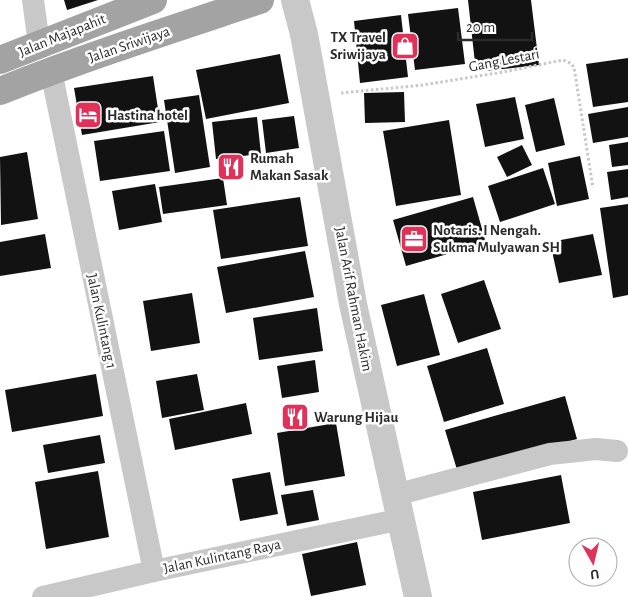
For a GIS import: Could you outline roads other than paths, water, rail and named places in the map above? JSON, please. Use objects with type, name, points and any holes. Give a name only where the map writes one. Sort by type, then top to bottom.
[{"type":"main road","name":"Jalan Majapahit","points":[[0,60],[153,0]]},
{"type":"main road","name":"Jalan Sriwijaya","points":[[0,91],[137,40],[260,0]]},
{"type":"street","points":[[33,0],[39,44]]},
{"type":"street","name":"Jalan Arif Rahman Hakim","points":[[295,0],[304,34],[353,304],[418,597]]},
{"type":"street","name":"Jalan Kulintang 1","points":[[50,71],[154,571]]},
{"type":"street","name":"Jalan Kulintang Raya","points":[[43,597],[154,571],[398,507],[550,454],[596,449],[617,451]]},
{"type":"place","name":"TX Travel Sriwijaya","points":[[405,46]]},
{"type":"place","name":"Hastina hotel","points":[[88,115]]},
{"type":"place","name":"Rumah Makan Sasak","points":[[231,167]]},
{"type":"place","name":"Notaris. I Nengah. Sukma Mulyawan SH","points":[[414,239]]},
{"type":"place","name":"Warung Hijau","points":[[295,417]]}]
